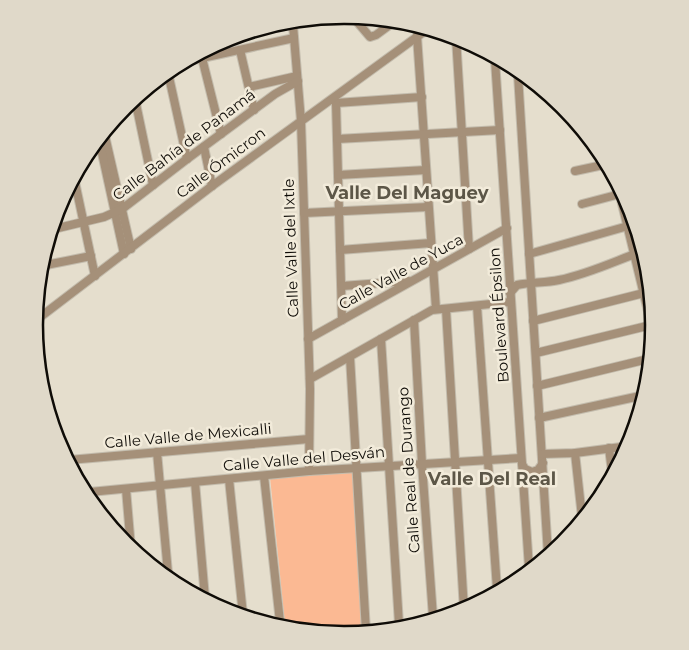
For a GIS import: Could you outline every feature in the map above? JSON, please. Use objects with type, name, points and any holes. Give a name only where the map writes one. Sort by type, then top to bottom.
[{"type":"street","points":[[359,24],[370,37],[387,27]]},
{"type":"street","name":"Calle Valle del Ixtle","points":[[293,28],[301,121],[310,379],[309,471]]},
{"type":"street","name":"Calle Ómicron","points":[[44,315],[212,186],[301,121],[334,100],[421,34]]},
{"type":"street","points":[[417,36],[436,309]]},
{"type":"street","points":[[208,57],[294,38]]},
{"type":"street","points":[[456,46],[469,249]]},
{"type":"street","points":[[240,50],[254,110]]},
{"type":"street","points":[[202,60],[221,134]]},
{"type":"street","name":"Boulevard Épsilon","points":[[495,64],[528,564]]},
{"type":"street","name":"Calle Bahía de Panamá","points":[[249,87],[297,78]]},
{"type":"street","name":"Calle Bahía de Panamá","points":[[59,228],[119,211],[297,78]]},
{"type":"street","points":[[518,79],[548,547]]},
{"type":"street","points":[[170,80],[187,159]]},
{"type":"street","points":[[342,320],[337,139],[334,100],[422,97]]},
{"type":"street","points":[[137,107],[153,185]]},
{"type":"street","points":[[337,139],[500,130]]},
{"type":"street","points":[[106,142],[128,251]]},
{"type":"street","points":[[204,146],[212,186]]},
{"type":"street","points":[[101,148],[119,211]]},
{"type":"street","points":[[575,171],[600,166]]},
{"type":"street","points":[[338,175],[426,170]]},
{"type":"street","points":[[74,192],[95,276]]},
{"type":"street","points":[[582,204],[615,192]]},
{"type":"street","points":[[304,213],[428,207]]},
{"type":"street","points":[[626,217],[635,247]]},
{"type":"street","points":[[528,254],[628,226]]},
{"type":"street","name":"Calle Valle de Yuca","points":[[308,339],[507,228]]},
{"type":"street","points":[[340,250],[431,243]]},
{"type":"street","points":[[510,293],[517,285],[556,280],[585,273],[637,253]]},
{"type":"street","points":[[49,264],[91,256]]},
{"type":"street","points":[[638,258],[643,289]]},
{"type":"street","points":[[342,286],[412,281]]},
{"type":"street","points":[[533,320],[644,293]]},
{"type":"street","points":[[310,379],[436,309],[511,302]]},
{"type":"street","points":[[477,306],[497,585]]},
{"type":"street","points":[[446,309],[463,601]]},
{"type":"street","name":"Calle Real de Durango","points":[[414,320],[433,613]]},
{"type":"street","points":[[536,353],[646,330]]},
{"type":"street","points":[[382,339],[399,621]]},
{"type":"street","points":[[350,357],[364,626]]},
{"type":"street","points":[[538,386],[643,360]]},
{"type":"street","points":[[539,418],[637,397]]},
{"type":"street","name":"Calle Valle de Mexicalli","points":[[75,459],[309,439]]},
{"type":"street","points":[[543,458],[620,447]]},
{"type":"street","points":[[609,448],[611,465]]},
{"type":"street","points":[[157,452],[168,569]]},
{"type":"street","points":[[575,452],[581,510]]},
{"type":"street","name":"Calle Valle del Desván","points":[[94,492],[357,467],[487,460],[521,460],[526,469],[532,472],[538,470],[543,458]]},
{"type":"street","points":[[264,476],[280,619]]},
{"type":"street","points":[[229,479],[242,608]]},
{"type":"street","points":[[195,482],[204,592]]},
{"type":"street","points":[[126,489],[130,537]]},
{"type":"shaded area","points":[[355,471],[361,626],[325,626],[285,620],[270,477]]},
{"type":"district","name":"Valle Del Maguey","points":[[407,193]]},
{"type":"district","name":"Valle Del Real","points":[[492,479]]}]
